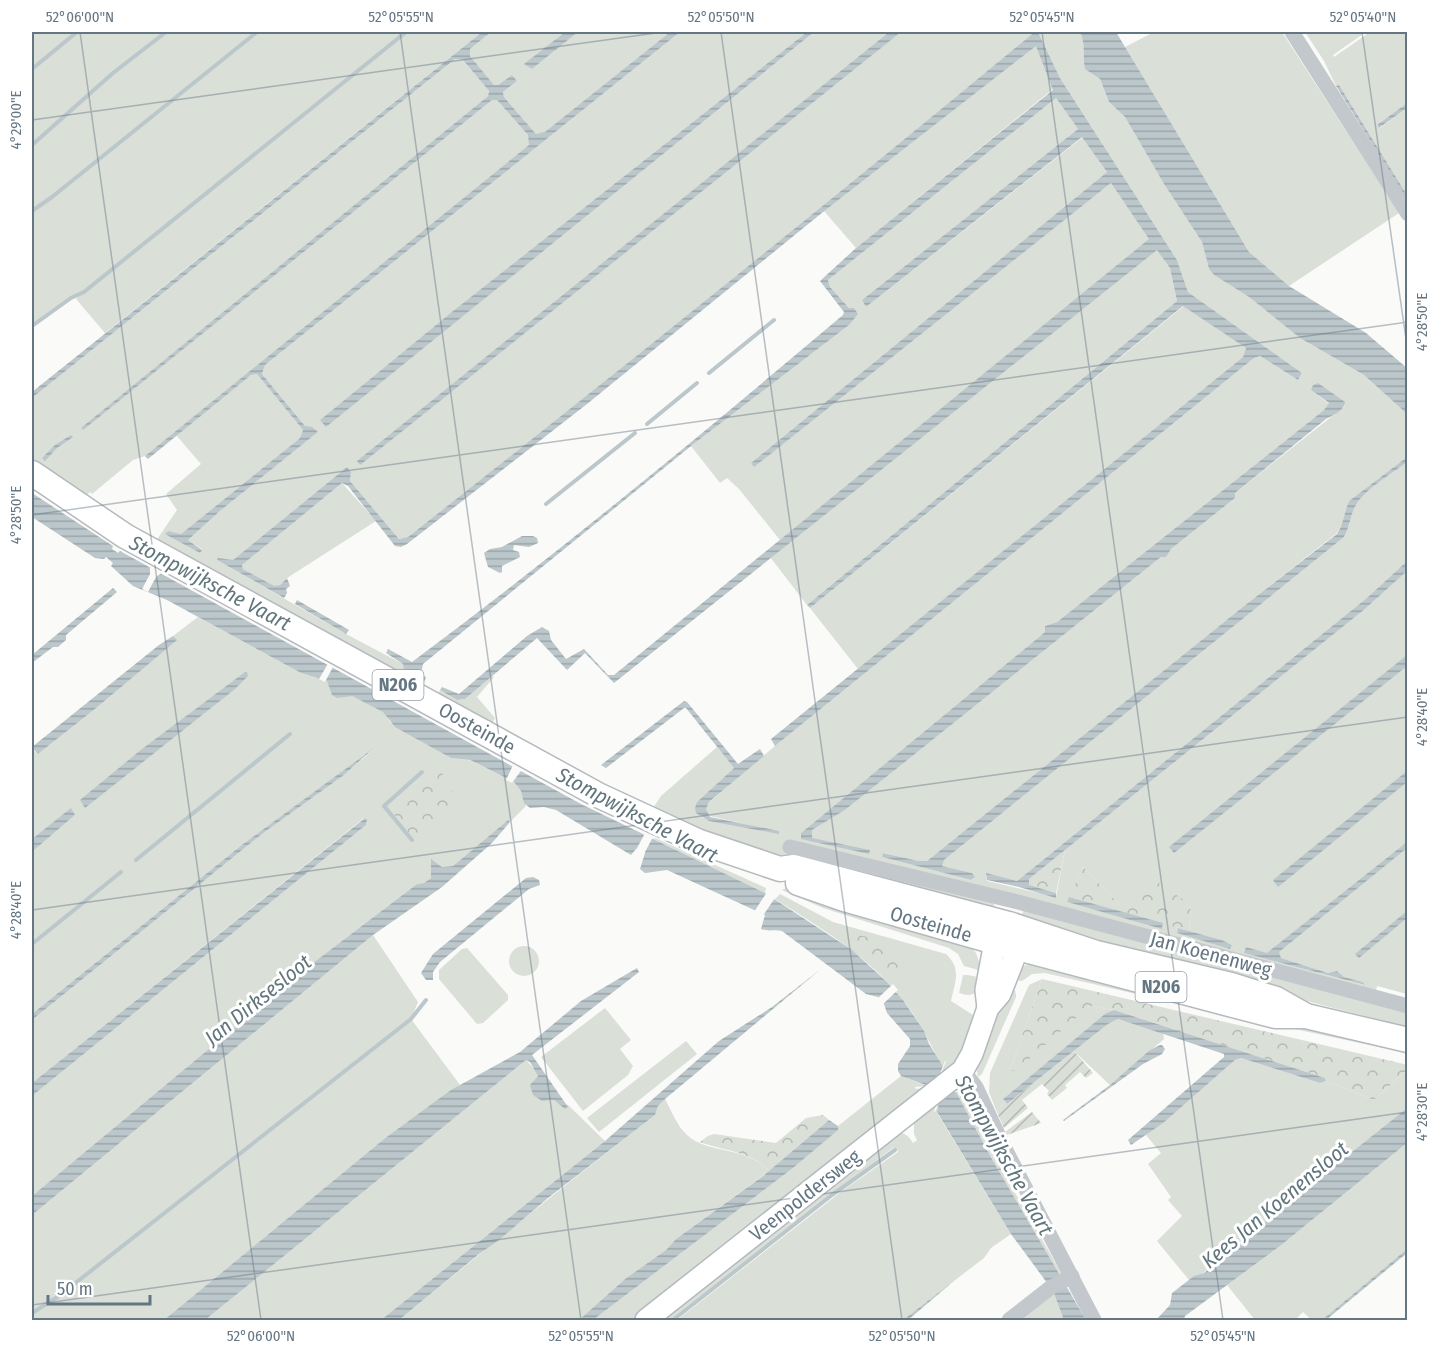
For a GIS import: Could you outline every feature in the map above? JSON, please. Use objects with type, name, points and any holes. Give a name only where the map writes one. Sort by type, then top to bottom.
[{"type":"main road","name":"Oosteinde","points":[[32,473],[125,536],[600,796],[697,841],[780,869],[794,867],[1002,933],[1018,948]]},
{"type":"main road","name":"Jan Koenenweg","points":[[1002,933],[1096,952],[1231,985],[1276,999],[1306,1016]]},
{"type":"main road","name":"Jan Koenenweg","points":[[1018,948],[1275,1016],[1306,1016],[1407,1040]]},
{"type":"street","points":[[1292,32],[1407,214]]},
{"type":"street","name":"Oosteinde","points":[[790,847],[1014,901]]},
{"type":"street","points":[[988,1008],[986,990],[1002,933],[1014,901]]},
{"type":"street","name":"Jan Koenenweg","points":[[1014,901],[1407,1006]]},
{"type":"street","points":[[1018,948],[1000,994],[988,1008],[972,1054],[963,1070],[976,1087],[1062,1282],[1094,1320]]},
{"type":"street","name":"Veenpoldersweg","points":[[646,1320],[963,1070]]},
{"type":"street","points":[[1009,1320],[1062,1282]]},
{"type":"green space","points":[[32,32],[482,32],[105,333],[76,299],[81,293],[32,326]]},
{"type":"green space","points":[[491,32],[565,32],[525,64],[532,69],[578,32],[670,32],[545,133],[536,134],[504,97],[503,92],[517,81],[512,75],[498,85],[494,85],[470,56],[470,49]]},
{"type":"green space","points":[[680,32],[807,32],[453,311],[320,420],[546,249],[814,32],[889,32],[829,81],[840,79],[901,32],[1031,32],[1032,34],[722,288],[408,537],[399,539],[350,481],[351,472],[347,467],[233,560],[217,560],[403,664],[405,671],[424,683],[422,686],[154,544],[177,510],[166,494],[201,464],[176,435],[251,375],[257,374],[303,430],[300,438],[181,534],[167,531],[200,553],[202,549],[188,540],[220,511],[318,432],[305,426],[262,374],[265,365]]},
{"type":"green space","points":[[1038,32],[1080,32],[1085,69],[1100,79],[1109,102],[1125,117],[1164,184],[1202,242],[1209,269],[1214,275],[1249,297],[1300,338],[1364,375],[1407,414],[1407,457],[1349,501],[1337,533],[927,861],[884,853],[882,857],[971,880],[974,878],[972,873],[941,866],[944,860],[1344,537],[1360,499],[1407,462],[1407,561],[1368,597],[1017,881],[986,874],[987,881],[1056,897],[1065,850],[1365,609],[1407,571],[1407,994],[1377,986],[1376,991],[988,897],[994,904],[996,913],[987,914],[737,845],[653,808],[661,796],[717,747],[734,768],[697,802],[702,818],[779,832],[710,816],[705,810],[706,805],[775,746],[1254,358],[1260,356],[1298,380],[1302,373],[1188,292],[1177,260],[1060,78]],"holes":[[[1311,390],[1345,406],[1235,493],[1235,498],[1171,549],[1166,557],[1161,557],[845,810],[812,830],[812,838],[801,833],[1045,632],[1045,626],[1057,622],[1324,410],[1329,404]],[[1083,867],[1120,905],[1191,905],[1189,931],[1232,945],[1230,948],[1177,933],[1178,928],[1163,923],[1162,928],[1067,902]],[[1246,947],[1328,973],[1337,971],[1344,977],[1363,982],[1364,985],[1245,953]]]},
{"type":"green space","points":[[1154,32],[1282,32],[1399,213],[1289,286],[1249,252],[1125,47]]},
{"type":"green space","points":[[1305,32],[1366,32],[1333,55],[1334,57],[1370,32],[1407,32],[1407,103],[1377,125],[1380,128],[1407,108],[1407,195],[1339,85],[1336,86],[1324,61]]},
{"type":"green space","points":[[1037,45],[1053,89],[856,248],[824,211]]},
{"type":"green space","points":[[455,59],[463,60],[489,91],[488,96],[81,429],[492,100],[497,100],[528,135],[530,145],[145,456],[133,460],[92,494],[90,492],[86,496],[32,464],[32,398]]},
{"type":"green space","points":[[1056,98],[1078,129],[862,300],[866,307],[1083,137],[1107,172],[751,463],[754,466],[1111,183],[1150,239],[780,540],[739,489],[727,478],[720,483],[691,446],[849,325],[849,308],[830,287],[828,280]]},
{"type":"green space","points":[[1157,249],[1170,268],[1177,301],[807,605],[770,557]]},
{"type":"green space","points":[[1184,306],[1246,348],[1243,357],[858,669],[810,608]]},
{"type":"green space","points":[[342,483],[376,521],[287,578],[280,585],[274,587],[243,569],[242,565]]},
{"type":"green space","points":[[198,617],[301,673],[327,681],[347,696],[352,696],[384,712],[390,722],[451,758],[469,760],[514,782],[521,791],[526,806],[510,822],[508,820],[453,866],[442,867],[432,860],[431,878],[424,883],[417,884],[305,969],[32,1196],[32,1096],[366,825],[367,820],[364,818],[32,1083],[32,1020],[262,834],[344,775],[374,749],[243,844],[32,1014],[32,852],[75,815],[71,809],[32,839],[32,748],[38,754],[176,640],[173,636]]},
{"type":"green space","points":[[492,676],[494,677],[477,697],[495,718],[491,726],[438,694],[440,690],[457,700],[465,699]]},
{"type":"green space","points":[[429,766],[442,773],[456,797],[455,805],[447,815],[414,839],[387,806],[423,772],[421,768]]},
{"type":"green space","points":[[654,839],[766,888],[765,893]]},
{"type":"green space","points":[[1065,850],[1056,893],[1028,885],[1029,879]]},
{"type":"green space","points":[[1083,867],[1120,905],[1153,879],[1191,905],[1189,931],[1069,897]]},
{"type":"green space","points":[[788,887],[968,944],[976,953],[982,971],[964,966],[958,954],[949,948],[823,908],[782,890]]},
{"type":"green space","points":[[780,894],[833,922],[946,954],[956,970],[951,1001],[973,1015],[959,1056],[948,1070],[940,1076],[946,1061],[943,1066],[914,1015],[889,984],[843,944],[775,899]]},
{"type":"green space","points":[[1024,909],[1407,1009],[1407,1027],[1091,945],[1023,924]]},
{"type":"green space","points":[[831,928],[891,943],[907,968],[893,978],[854,943]]},
{"type":"green space","points":[[373,935],[418,1002],[411,1019],[460,1085],[384,1139],[164,1320],[32,1320],[32,1215]]},
{"type":"green space","points":[[524,946],[530,947],[538,955],[538,967],[530,975],[524,976],[518,975],[510,967],[509,961],[510,955],[518,947]]},
{"type":"green space","points":[[467,948],[508,995],[508,1000],[483,1023],[477,1024],[439,979],[439,970],[462,949]]},
{"type":"green space","points":[[1030,963],[1407,1048],[1407,1053],[1045,973],[1032,974],[1022,981],[1010,979],[1018,969]]},
{"type":"green space","points":[[963,975],[982,978],[975,993],[969,995],[959,993]]},
{"type":"green space","points":[[1042,979],[1010,1070],[1090,1006],[1114,1010],[1106,1013],[1003,1099],[1005,1102],[996,1110],[989,1092],[990,1073],[1029,985]]},
{"type":"green space","points":[[1042,979],[1408,1065],[1407,1070],[1374,1100],[1326,1081],[1325,1078],[1114,1010],[1090,1006],[1020,1067],[1014,1071],[1010,1070]]},
{"type":"green space","points":[[1007,986],[1014,989],[1016,997],[982,1074],[978,1077],[976,1067]]},
{"type":"green space","points":[[605,1008],[631,1040],[620,1049],[633,1066],[628,1075],[583,1111],[541,1057]]},
{"type":"green space","points":[[1118,1019],[1163,1033],[1164,1039],[1110,1085],[1074,1051],[1108,1024]]},
{"type":"green space","points":[[686,1041],[697,1054],[599,1132],[587,1118]]},
{"type":"green space","points":[[1074,1051],[1093,1073],[1086,1078],[1080,1072],[1065,1085],[1067,1088],[1052,1100],[1047,1094],[1049,1091],[1042,1084],[1022,1100],[1028,1108],[1004,1128],[996,1110],[1005,1102],[1007,1104]]},
{"type":"green space","points":[[1241,1058],[1320,1083],[1326,1081],[1374,1100],[1407,1070],[1407,1108],[1203,1273],[1189,1280],[1157,1241],[1182,1216],[1168,1200],[1171,1197],[1148,1164],[1161,1153],[1145,1134],[1180,1108],[1235,1060]]},
{"type":"green space","points":[[526,1060],[537,1072],[538,1076],[535,1081],[547,1101],[554,1100],[568,1107],[566,1103],[605,1141],[381,1320],[205,1320]]},
{"type":"green space","points":[[901,1076],[926,1086],[915,1087],[916,1089],[926,1088],[927,1090],[634,1320],[593,1320],[793,1168],[837,1130],[838,1126]]},
{"type":"green space","points":[[954,1087],[967,1088],[964,1092],[965,1100],[982,1121],[1000,1157],[996,1160],[1062,1274],[1060,1276],[956,1092],[962,1090],[950,1091]]},
{"type":"green space","points":[[665,1099],[674,1118],[687,1135],[706,1145],[749,1157],[769,1171],[676,1239],[666,1250],[625,1279],[579,1320],[399,1320],[655,1115],[658,1106]]},
{"type":"green space","points":[[937,1102],[934,1112],[939,1103],[937,1113],[1011,1234],[991,1248],[984,1258],[903,1320],[677,1320],[842,1191],[898,1152],[893,1148],[670,1320],[658,1320],[896,1133],[906,1135],[913,1143],[917,1140],[914,1134],[914,1122]]},
{"type":"green space","points":[[1032,1112],[1041,1123],[1007,1135],[1005,1132]]},
{"type":"green space","points":[[823,1115],[829,1120],[769,1171],[746,1155],[700,1142],[714,1134],[776,1143],[806,1118]]},
{"type":"green space","points":[[1407,1143],[1407,1249],[1322,1320],[1312,1320],[1303,1312],[1295,1320],[1255,1320],[1227,1285],[1280,1246]]},
{"type":"green space","points":[[1053,1291],[1064,1320],[1014,1320]]},
{"type":"shaded area","points":[[482,32],[491,32],[470,49],[470,56],[494,85],[498,85],[512,75],[517,81],[503,92],[504,97],[536,134],[545,132],[670,32],[680,32],[265,365],[262,374],[305,426],[312,427],[318,432],[220,511],[188,540],[202,550],[200,553],[165,534],[168,531],[181,534],[300,438],[303,430],[257,374],[251,375],[148,459],[145,456],[529,145],[528,135],[497,100],[492,100],[83,430],[81,428],[488,96],[489,91],[463,60],[455,59],[32,398],[32,392]]},
{"type":"shaded area","points":[[565,32],[578,32],[532,69],[524,64]]},
{"type":"shaded area","points":[[807,32],[814,32],[326,427],[320,420],[453,311]]},
{"type":"shaded area","points":[[889,32],[901,32],[360,465],[357,461]]},
{"type":"shaded area","points":[[1031,32],[1038,32],[1060,78],[1177,260],[1188,292],[1302,373],[1298,380],[1260,356],[1254,358],[775,746],[771,739],[1243,357],[1246,348],[1183,306],[810,608],[807,605],[1177,301],[1170,268],[1157,250],[614,683],[585,653],[567,670],[537,638],[465,699],[457,700],[440,690],[442,687],[459,694],[527,636],[542,627],[549,631],[551,640],[566,659],[584,649],[608,675],[614,675],[1149,239],[1111,183],[754,467],[751,463],[1107,172],[1082,137],[866,307],[862,300],[1078,129],[1056,98],[828,280],[830,287],[849,308],[854,308],[858,314],[849,325],[691,446],[423,664],[421,674],[426,677],[424,683],[404,671],[403,664],[386,653],[388,649],[412,662],[630,492],[843,315],[844,312],[820,281],[856,248],[1053,90],[1036,46],[823,212],[587,404],[407,544],[401,547],[395,546],[348,486],[342,483],[242,565],[243,569],[274,586],[280,585],[287,578],[290,586],[286,589],[287,593],[284,598],[217,560],[218,558],[233,560],[347,467],[351,472],[350,481],[399,539],[408,537],[799,225],[1032,34]]},
{"type":"shaded area","points":[[1080,32],[1116,32],[1249,252],[1289,286],[1366,333],[1407,368],[1407,414],[1364,375],[1300,338],[1249,297],[1214,275],[1209,269],[1202,242],[1164,184],[1125,117],[1109,102],[1100,79],[1085,69]]},
{"type":"shaded area","points":[[1339,85],[1407,195],[1407,200],[1336,86]]},
{"type":"shaded area","points":[[1407,103],[1407,108],[1379,128],[1377,125]]},
{"type":"shaded area","points":[[1318,383],[1345,402],[1340,410],[1235,493],[1235,498],[1171,549],[1166,557],[1161,557],[845,810],[812,830],[812,838],[870,850],[869,854],[801,839],[801,833],[1045,632],[1045,626],[1057,622],[1324,410],[1329,403],[1311,390],[1313,385]]},
{"type":"shaded area","points":[[71,435],[73,437],[57,448],[45,461],[42,458],[55,445]]},
{"type":"shaded area","points":[[1407,457],[1407,462],[1360,499],[1344,537],[944,860],[942,866],[972,873],[975,877],[971,880],[882,857],[883,853],[927,861],[1337,534],[1349,501]]},
{"type":"shaded area","points":[[32,493],[113,546],[112,549],[118,553],[120,551],[581,804],[765,893],[852,950],[903,1000],[924,1031],[929,1044],[943,1066],[938,1078],[949,1093],[956,1092],[993,1161],[1086,1320],[1064,1320],[1053,1291],[1011,1234],[937,1112],[939,1102],[928,1086],[901,1076],[898,1064],[910,1046],[910,1039],[887,1013],[878,997],[866,994],[782,931],[761,929],[765,915],[667,870],[645,873],[640,869],[645,853],[636,849],[631,855],[556,810],[544,807],[530,808],[524,803],[521,791],[514,782],[470,760],[451,758],[395,727],[383,712],[352,696],[337,698],[332,695],[327,681],[301,673],[167,600],[133,586],[111,566],[113,563],[106,557],[104,559],[95,558],[32,517]]},
{"type":"shaded area","points":[[522,536],[533,536],[537,538],[538,543],[529,547],[514,545],[513,550],[519,552],[520,557],[502,566],[500,573],[488,567],[484,553],[490,549],[502,547]]},
{"type":"shaded area","points":[[1407,561],[1407,571],[1365,609],[1029,879],[1029,885],[1056,893],[1056,898],[987,880],[986,873],[1017,881],[1368,597]]},
{"type":"shaded area","points":[[113,588],[117,592],[66,635],[66,640],[32,663],[32,655]]},
{"type":"shaded area","points":[[297,600],[349,630],[346,634],[295,604]]},
{"type":"shaded area","points":[[173,636],[177,640],[38,754],[32,747],[159,645]]},
{"type":"shaded area","points":[[1407,655],[1407,666],[1174,853],[1169,847]]},
{"type":"shaded area","points":[[245,672],[248,676],[235,689],[85,808],[80,800],[142,749]]},
{"type":"shaded area","points":[[684,701],[738,764],[760,749],[764,756],[709,802],[706,809],[710,817],[779,831],[779,834],[709,821],[696,813],[697,802],[734,768],[686,708],[606,768],[601,765]]},
{"type":"shaded area","points":[[374,748],[344,775],[262,834],[32,1020],[32,1014],[243,844]]},
{"type":"shaded area","points":[[1407,771],[1407,782],[1278,887],[1273,880]]},
{"type":"shaded area","points":[[71,808],[75,815],[32,852],[32,839]]},
{"type":"shaded area","points":[[365,818],[366,825],[32,1096],[32,1083]]},
{"type":"shaded area","points":[[508,820],[510,822],[492,843],[442,887],[373,935],[32,1215],[32,1196],[305,969],[417,884],[424,883],[431,878],[431,859],[442,867],[453,866]]},
{"type":"shaded area","points":[[1407,842],[1407,848],[1279,952],[1281,958],[1328,973],[1337,971],[1344,977],[1363,982],[1365,985],[1244,953],[1246,947],[1267,953]]},
{"type":"shaded area","points":[[533,877],[539,880],[540,885],[529,889],[440,962],[433,972],[433,980],[426,980],[421,973],[433,954],[526,878]]},
{"type":"shaded area","points":[[1069,897],[1163,923],[1162,929],[1067,902]]},
{"type":"shaded area","points":[[1407,911],[1407,918],[1359,958],[1355,954]]},
{"type":"shaded area","points":[[1178,928],[1232,945],[1230,949],[1177,933]]},
{"type":"shaded area","points":[[637,968],[639,972],[532,1055],[568,1107],[565,1109],[554,1100],[542,1101],[533,1095],[530,1085],[538,1076],[530,1062],[526,1060],[205,1320],[164,1320],[384,1139],[451,1090],[520,1052],[581,1001]]},
{"type":"shaded area","points":[[821,969],[665,1099],[658,1106],[655,1115],[548,1198],[399,1320],[381,1320],[605,1141],[719,1041],[772,1007]]},
{"type":"shaded area","points":[[1114,1010],[1325,1078],[1326,1081],[1320,1083],[1241,1058],[1235,1060],[1163,1123],[1131,1145],[1128,1140],[1224,1057],[1224,1054],[1118,1019],[1108,1024],[1007,1104],[1003,1099],[1106,1013]]},
{"type":"shaded area","points":[[1160,1045],[1165,1049],[1162,1054],[1143,1064],[1063,1120],[1110,1085],[1150,1050]]},
{"type":"shaded area","points":[[1407,1108],[1407,1143],[1280,1246],[1185,1316],[1184,1320],[1156,1320],[1170,1305],[1172,1293],[1194,1276],[1204,1273]]},
{"type":"shaded area","points":[[829,1120],[838,1126],[838,1130],[793,1168],[593,1320],[579,1320],[625,1279],[763,1176]]},
{"type":"shaded area","points":[[1407,1249],[1407,1253],[1326,1320],[1322,1320]]},
{"type":"shaded area","points":[[955,1280],[908,1320],[903,1320]]},
{"type":"pier","points":[[150,565],[163,572],[156,577],[148,592],[142,589],[150,574]]},
{"type":"pier","points":[[329,662],[334,665],[325,682],[319,679]]},
{"type":"pier","points":[[514,763],[523,768],[512,783],[506,780]]},
{"type":"pier","points":[[645,833],[653,837],[644,854],[636,850]]},
{"type":"pier","points":[[767,892],[775,898],[762,917],[754,912]]},
{"type":"pier","points":[[893,984],[898,990],[883,1004],[878,998]]},
{"type":"waterway","points":[[32,69],[77,32]]},
{"type":"waterway","points":[[32,145],[113,73],[166,32]]},
{"type":"waterway","points":[[32,211],[257,32]]},
{"type":"waterway","points":[[32,326],[71,298],[84,292],[406,32]]},
{"type":"waterway","points":[[709,373],[774,320]]},
{"type":"waterway","points":[[647,424],[697,383]]},
{"type":"waterway","points":[[546,504],[635,433]]},
{"type":"waterway","points":[[136,860],[290,734]]},
{"type":"waterway","points":[[412,840],[384,806],[422,772]]},
{"type":"waterway","points":[[32,944],[121,872]]},
{"type":"waterway","points":[[32,1313],[59,1296],[411,1019],[426,1000]]},
{"type":"waterway","points":[[673,1320],[832,1195],[895,1150]]},
{"type":"water label","name":"Stompwijksche Vaart","points":[[210,583]]},
{"type":"water label","name":"Stompwijksche Vaart","points":[[637,815]]},
{"type":"water label","name":"Jan Dirksesloot","points":[[258,1000]]},
{"type":"water label","name":"Stompwijksche Vaart","points":[[1004,1155]]},
{"type":"water label","name":"Kees Jan Koenensloot","points":[[1275,1205]]}]
